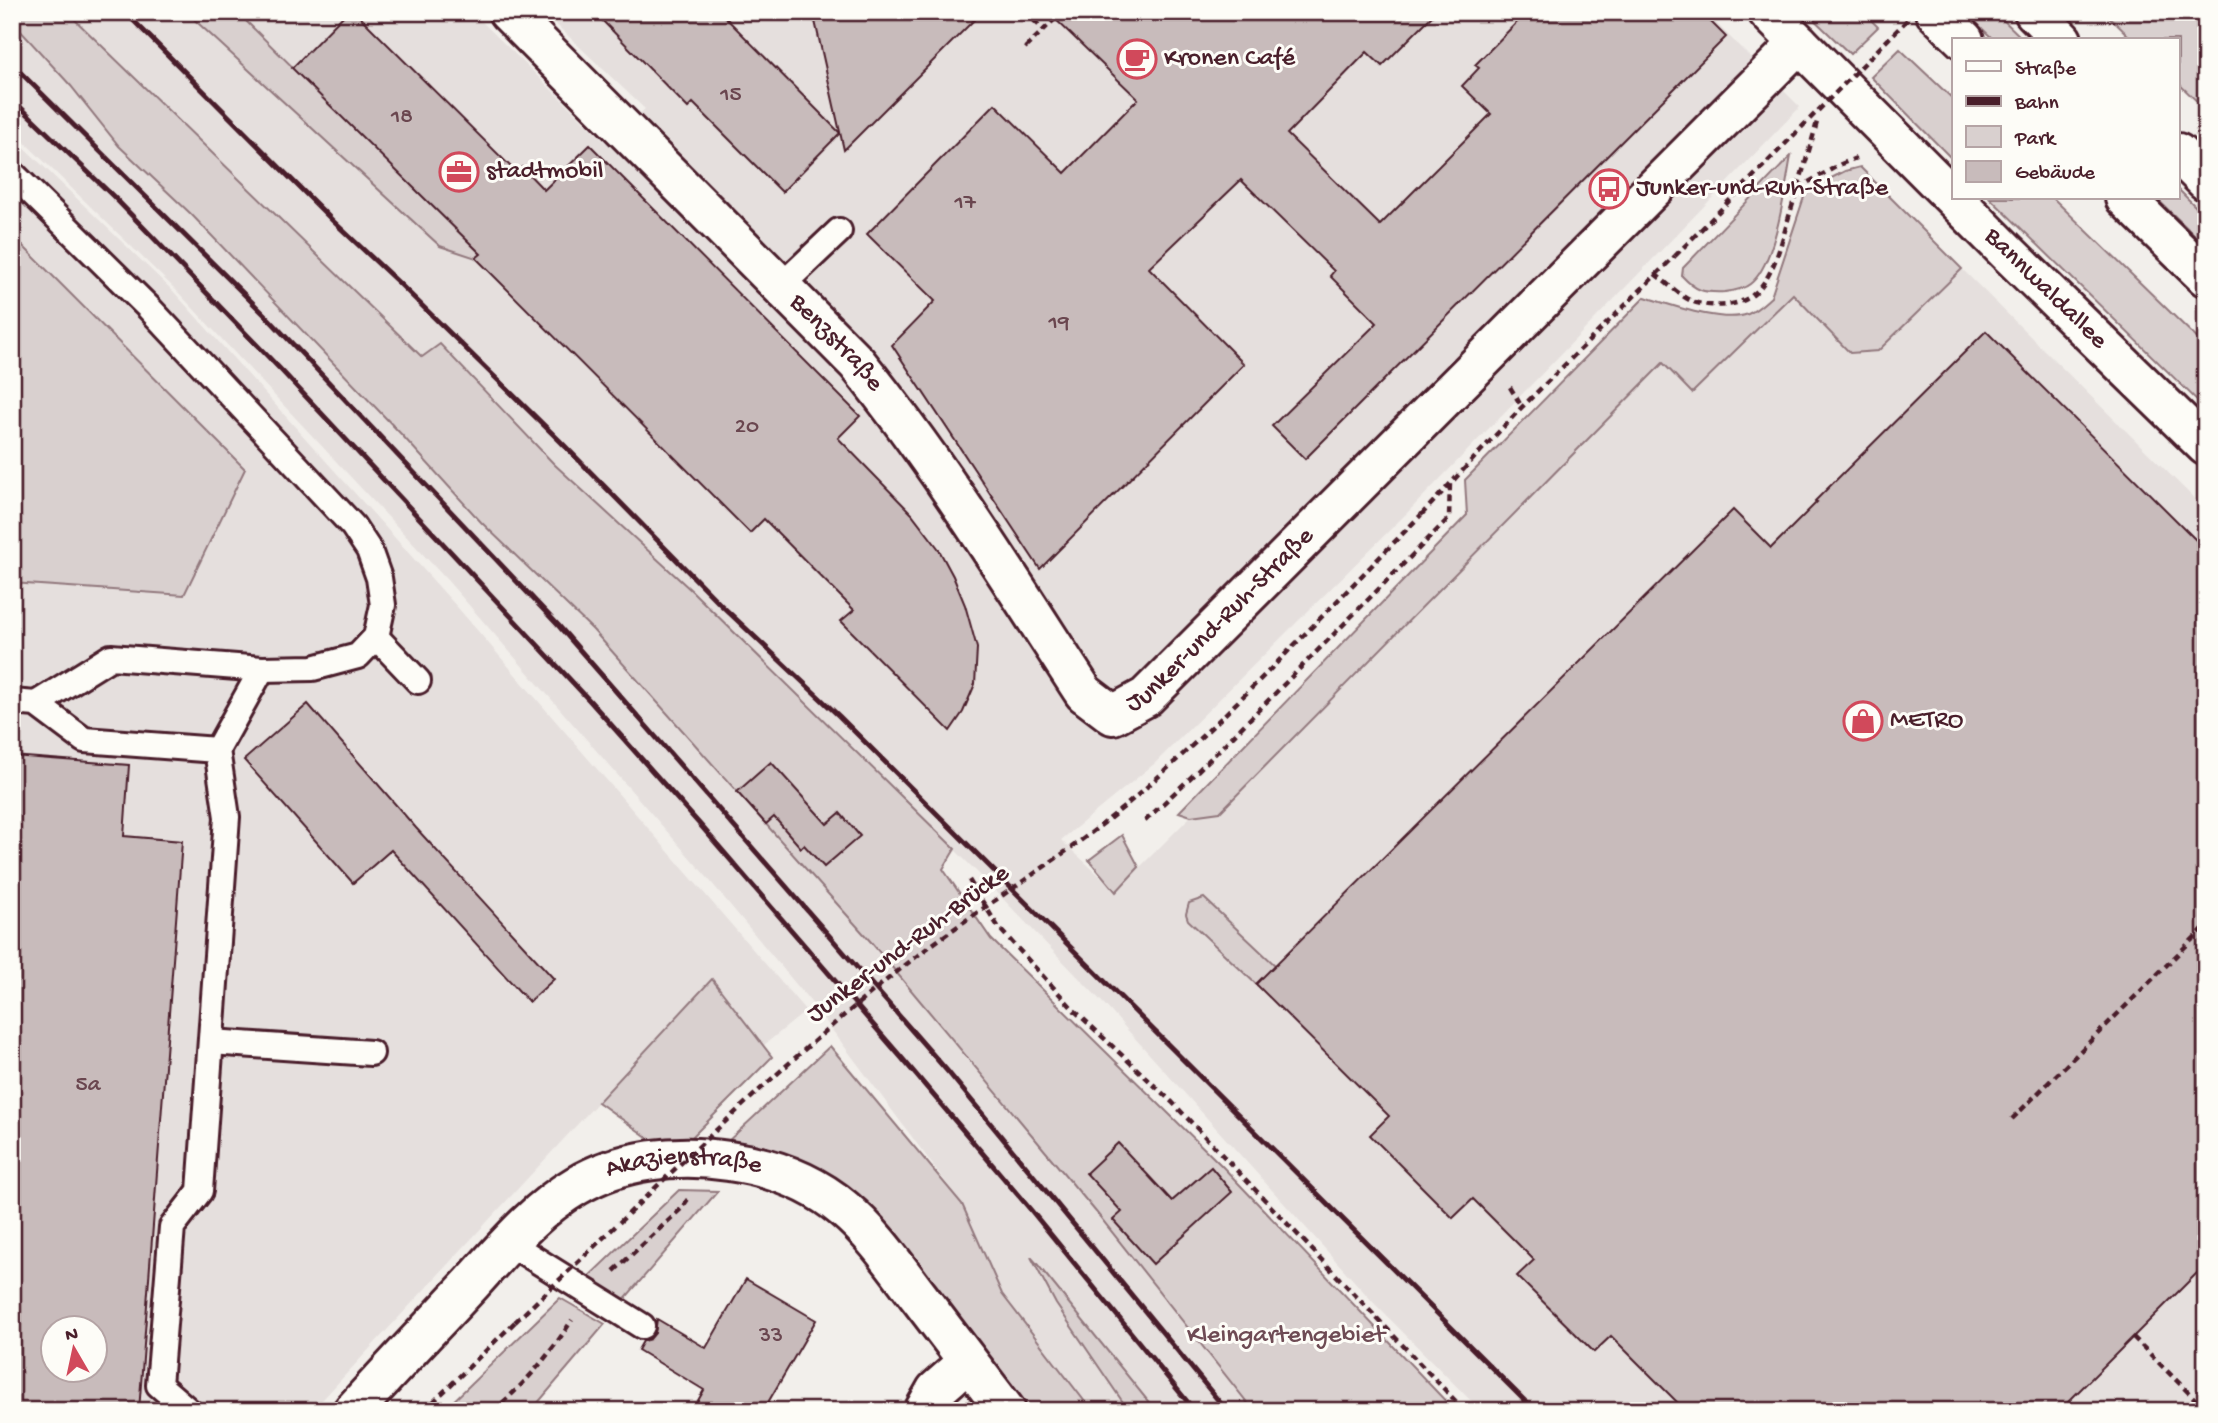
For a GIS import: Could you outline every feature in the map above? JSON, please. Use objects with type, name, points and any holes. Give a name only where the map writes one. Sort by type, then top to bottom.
[{"type":"main road","name":"Benzstraße","points":[[508,12],[857,363],[900,416],[942,476],[1084,693],[1113,715]]},
{"type":"main road","name":"Bannwaldallee","points":[[1769,12],[1952,195]]},
{"type":"main road","points":[[1936,12],[1962,38]]},
{"type":"main road","points":[[2034,12],[2060,38]]},
{"type":"main road","name":"Junker-und-Ruh-Straße","points":[[1113,715],[1146,697],[1799,43]]},
{"type":"main road","points":[[2180,155],[2206,181]]},
{"type":"main road","name":"Bannwaldallee","points":[[1957,200],[2206,446]]},
{"type":"main road","points":[[2127,200],[2206,277]]},
{"type":"main road","name":"Akazienstraße","points":[[353,1411],[509,1243],[560,1198],[577,1185],[608,1172],[675,1157],[749,1163],[783,1172],[816,1188],[843,1208],[884,1250],[1006,1411]]},
{"type":"main road","points":[[924,1411],[936,1390],[968,1362]]},
{"type":"lane","points":[[12,173],[149,307],[352,526],[369,550],[379,578],[383,605],[376,637],[358,656],[313,668],[262,669],[111,657],[24,703]]},
{"type":"lane","points":[[781,286],[839,230]]},
{"type":"lane","points":[[376,637],[418,681]]},
{"type":"lane","points":[[189,1411],[159,1385],[172,1227],[200,1191],[227,817],[217,750],[262,669]]},
{"type":"lane","points":[[24,703],[85,740],[217,750]]},
{"type":"lane","points":[[212,1042],[372,1053]]},
{"type":"lane","points":[[509,1243],[642,1326]]},
{"type":"path","points":[[1025,12],[1044,30]]},
{"type":"path","name":"Junker-und-Ruh-Brücke","points":[[424,1411],[813,1042],[919,955],[1075,845],[1180,756],[1422,515],[1522,407],[1915,12]]},
{"type":"path","points":[[1025,48],[1055,19]]},
{"type":"path","points":[[1655,274],[1692,302],[1717,307],[1738,303],[1753,295],[1767,279],[1810,151],[1828,73]]},
{"type":"path","points":[[1798,188],[1841,164],[1869,154],[1914,158]]},
{"type":"path","points":[[1145,821],[1210,760],[1449,517],[1450,482]]},
{"type":"path","points":[[969,880],[999,928],[1075,1011],[1172,1102],[1465,1411]]},
{"type":"path","points":[[2012,1119],[2206,926]]},
{"type":"path","points":[[2133,1337],[2206,1410]]},
{"type":"shaded area","points":[[67,12],[186,12],[440,246],[480,255],[237,12],[472,12],[606,143],[645,109],[543,12],[1705,12],[1800,107],[1408,512],[1154,764],[1061,840],[1116,891],[1191,816],[1220,812],[1663,362],[1692,392],[1793,294],[1850,353],[1878,351],[1962,269],[2206,510],[2206,1411],[1481,1411],[1373,1302],[1105,1005],[855,750],[692,591],[554,464],[440,345],[422,357]]},
{"type":"shaded area","points":[[12,20],[71,86],[119,146],[191,214],[481,522],[593,630],[871,942],[1096,1212],[1254,1411],[1156,1411],[1033,1260],[1056,1304],[1129,1411],[1092,1411],[1002,1294],[962,1204],[815,1007],[706,876],[447,580],[176,290],[12,130]]},
{"type":"shaded area","points":[[12,136],[173,291],[458,608],[806,1011],[764,1045],[712,979],[312,1411],[12,1411]]},
{"type":"green space","name":"Kleingartengebiet","points":[[12,12],[67,12],[422,357],[440,344],[554,464],[692,591],[955,849],[943,869],[991,939],[1221,1165],[1455,1411],[1254,1411],[1096,1212],[871,942],[593,630],[481,522],[191,214],[119,146],[71,86],[16,26],[12,20]]},
{"type":"green space","points":[[186,12],[219,12],[225,18],[231,12],[237,12],[481,254],[476,258],[440,246]]},
{"type":"green space","points":[[1806,12],[1863,12],[1878,27],[1850,54]]},
{"type":"green space","points":[[1965,12],[1995,12],[2022,38],[1992,38]]},
{"type":"green space","points":[[2104,12],[2206,12],[2206,110],[2180,85],[2180,38],[2131,38]]},
{"type":"green space","points":[[1900,49],[1952,98],[1952,159],[1871,77]]},
{"type":"green space","points":[[1791,156],[1773,243],[1759,274],[1748,286],[1728,292],[1705,291],[1692,285],[1682,276],[1683,268]]},
{"type":"green space","points":[[1860,167],[1962,269],[1878,351],[1850,353],[1793,294],[1692,393],[1663,363],[1220,812],[1191,816],[1179,812],[1467,515],[1465,480],[1645,297],[1711,315],[1725,317],[1748,314],[1771,297],[1806,191],[1845,171]]},
{"type":"green space","points":[[2180,191],[2206,217],[2206,246],[2158,200],[2180,200]]},
{"type":"green space","points":[[1992,200],[2055,200],[2206,347],[2206,409]]},
{"type":"green space","points":[[12,235],[245,469],[184,595],[12,583]]},
{"type":"green space","points":[[1122,835],[1139,867],[1116,892],[1089,860]]},
{"type":"green space","points":[[1204,898],[1276,966],[1257,985],[1188,920],[1186,914],[1189,903]]},
{"type":"green space","points":[[712,979],[772,1057],[691,1138],[654,1142],[598,1102]]},
{"type":"green space","points":[[830,1046],[962,1204],[1002,1294],[1092,1411],[1028,1411],[909,1255],[727,1142]]},
{"type":"green space","points":[[679,1190],[718,1191],[622,1302],[586,1279]]},
{"type":"green space","points":[[1031,1257],[1156,1411],[1129,1411],[1056,1304]]},
{"type":"green space","points":[[560,1298],[605,1324],[531,1411],[443,1411]]},
{"type":"building","points":[[347,12],[355,12],[516,172],[522,167],[544,190],[590,145],[860,416],[838,438],[912,514],[938,548],[965,605],[977,648],[975,684],[963,712],[950,731],[841,621],[854,610],[764,519],[750,533],[476,258],[481,254],[292,68]]},
{"type":"building","points":[[594,12],[720,12],[840,133],[782,192],[693,103],[688,108]]},
{"type":"building","points":[[813,12],[982,12],[844,150]]},
{"type":"building","points":[[1048,12],[1436,12],[1382,66],[1367,52],[1287,134],[1380,225],[1491,114],[1462,86],[1479,68],[1475,65],[1527,12],[1701,12],[1726,37],[1305,459],[1272,426],[1377,323],[1330,276],[1334,271],[1241,180],[1149,268],[1244,364],[1040,569],[892,345],[935,301],[867,234],[995,104],[1065,173],[1138,99]]},
{"type":"building","name":"METRO","points":[[1986,331],[2206,550],[2206,1264],[2059,1411],[1686,1411],[1611,1336],[1594,1352],[1517,1276],[1534,1260],[1473,1199],[1453,1218],[1370,1135],[1389,1116],[1256,984],[1733,510],[1771,548]]},
{"type":"building","points":[[308,704],[416,828],[554,979],[529,1002],[391,850],[353,883],[244,760]]},
{"type":"building","points":[[12,756],[129,765],[124,836],[182,841],[139,1411],[12,1411]]},
{"type":"building","points":[[771,762],[827,824],[840,813],[860,836],[824,867],[804,845],[801,848],[774,817],[766,824],[737,792]]},
{"type":"building","points":[[1118,1143],[1172,1201],[1211,1167],[1232,1192],[1153,1264],[1113,1220],[1122,1212],[1086,1173]]},
{"type":"building","points":[[746,1279],[816,1320],[763,1411],[692,1411],[704,1390],[638,1350],[643,1341],[650,1339],[655,1333],[657,1319],[706,1348]]},
{"type":"railway","points":[[125,12],[333,221],[560,441],[721,605],[839,716],[1535,1411]]},
{"type":"railway","points":[[12,64],[269,319],[558,625],[949,1073],[1227,1411]]},
{"type":"railway","points":[[12,99],[114,197],[282,371],[590,701],[901,1057],[1030,1209],[1195,1411]]},
{"type":"place","name":"Kronen Café","points":[[1137,59]]},
{"type":"place","name":"stadtmobil","points":[[459,172]]},
{"type":"place","name":"Junker-und-Ruh-Straße","points":[[1609,189]]},
{"type":"place","name":"METRO","points":[[1863,721]]}]
